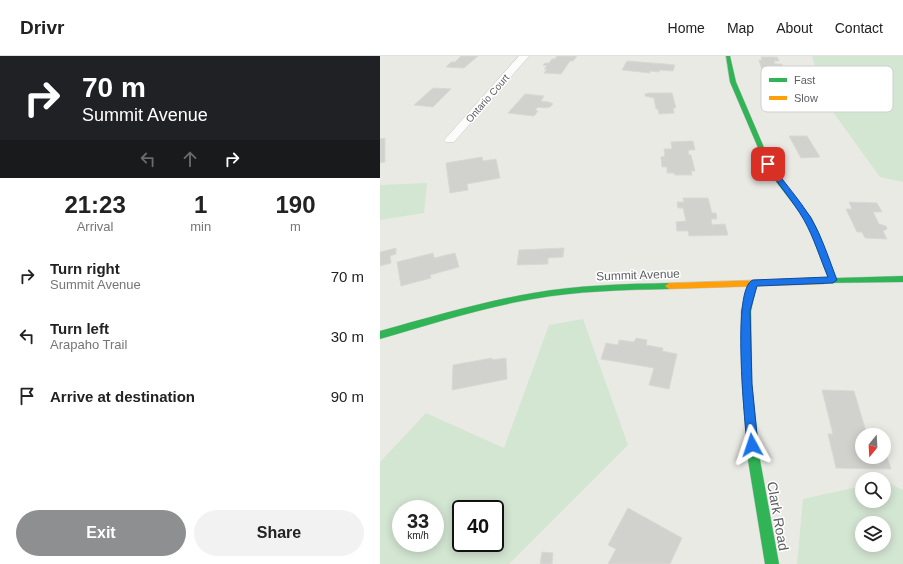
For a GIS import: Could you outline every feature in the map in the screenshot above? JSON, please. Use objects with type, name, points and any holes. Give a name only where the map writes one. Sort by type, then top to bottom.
[{"type":"street","name":"Ontario Court","points":[[450,140],[524,56]]},
{"type":"street","points":[[728,56],[733,82],[765,158],[779,182],[807,218],[815,233],[833,280]]},
{"type":"street","name":"Summit Avenue","points":[[380,335],[480,308],[533,296],[621,287],[903,279]]},
{"type":"street","name":"Clark Road","points":[[753,283],[746,311],[747,384],[754,460],[772,564]]},
{"type":"green space","points":[[812,56],[903,56],[903,182],[880,177],[833,112],[893,112],[893,66],[815,66]]},
{"type":"green space","points":[[427,183],[424,213],[380,220],[380,185]]},
{"type":"green space","points":[[583,319],[628,445],[509,564],[380,564],[380,462],[426,413],[504,448],[549,325]]},
{"type":"green space","points":[[891,484],[903,490],[903,564],[797,564],[803,499],[855,488],[855,508],[891,508]]},
{"type":"building","points":[[461,56],[478,56],[464,68],[446,67],[451,62],[455,62]]},
{"type":"building","points":[[557,56],[577,56],[573,61],[570,61],[561,74],[544,73],[547,69],[544,69],[547,66],[543,65],[545,63],[549,63]]},
{"type":"building","points":[[761,57],[777,57],[779,61],[774,61],[775,64],[782,64],[782,66],[761,67],[759,60],[762,60]]},
{"type":"building","points":[[627,61],[675,65],[673,71],[660,70],[659,72],[650,71],[650,73],[622,70]]},
{"type":"building","points":[[433,88],[451,89],[433,107],[414,105]]},
{"type":"building","points":[[672,93],[676,108],[673,108],[674,113],[659,114],[658,109],[656,109],[654,98],[645,96],[645,94]]},
{"type":"building","points":[[525,94],[544,96],[541,101],[553,104],[550,107],[545,108],[538,107],[535,110],[538,111],[534,116],[508,113]]},
{"type":"building","points":[[789,136],[807,136],[820,157],[801,158]]},
{"type":"building","points":[[385,138],[385,162],[380,163],[380,139]]},
{"type":"building","points":[[693,141],[695,150],[688,150],[689,155],[691,155],[695,171],[691,171],[692,175],[675,175],[674,173],[667,173],[667,167],[662,167],[661,157],[665,156],[664,149],[672,149],[671,142]]},
{"type":"building","points":[[482,157],[483,161],[496,159],[500,178],[467,184],[468,190],[450,193],[446,163]]},
{"type":"building","points":[[683,198],[708,198],[712,213],[716,213],[717,219],[711,219],[712,225],[725,224],[728,235],[689,236],[688,231],[677,231],[676,222],[686,221],[683,208],[678,208],[677,202],[684,202]]},
{"type":"building","points":[[849,202],[877,203],[882,212],[873,212],[879,224],[886,226],[887,229],[883,231],[887,239],[865,238],[862,232],[857,232],[846,209],[852,209]]},
{"type":"building","points":[[396,248],[396,254],[390,256],[391,263],[380,266],[380,252]]},
{"type":"building","points":[[564,248],[563,257],[548,258],[548,264],[517,265],[519,250]]},
{"type":"building","points":[[433,253],[434,258],[455,253],[459,267],[430,275],[431,278],[401,286],[397,262]]},
{"type":"building","points":[[636,338],[647,340],[646,345],[663,348],[662,351],[677,354],[669,389],[649,385],[654,368],[601,359],[606,343],[618,345],[619,340],[634,342]]},
{"type":"building","points":[[492,358],[492,360],[506,358],[507,379],[452,390],[453,365]]},
{"type":"building","points":[[822,390],[854,391],[865,428],[855,428],[855,464],[889,464],[891,469],[836,468],[828,434],[833,434]]},
{"type":"building","points":[[628,508],[682,538],[670,564],[608,564],[616,549],[608,545]]},
{"type":"building","points":[[542,552],[553,553],[552,564],[540,564]]},
{"type":"traffic: fast","points":[[728,56],[733,82],[768,164],[779,182],[807,217],[815,233],[833,280]]},
{"type":"traffic: fast","points":[[824,281],[903,279]]},
{"type":"traffic: fast","points":[[753,283],[746,311],[747,384],[754,460],[772,564]]},
{"type":"traffic: fast","points":[[380,335],[475,309],[550,293],[618,287],[669,286]]},
{"type":"traffic: slow","points":[[669,286],[824,281]]},
{"type":"route","points":[[752,445],[747,384],[746,311],[747,302],[753,283],[833,280],[815,233],[807,218],[779,182],[768,164]]}]
